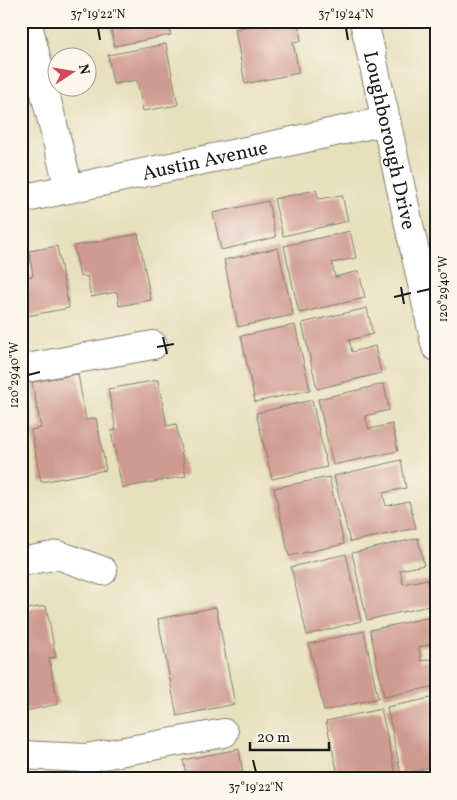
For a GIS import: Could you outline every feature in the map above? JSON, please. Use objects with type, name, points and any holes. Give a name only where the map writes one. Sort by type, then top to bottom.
[{"type":"street","points":[[27,21],[69,189]]},
{"type":"street","name":"Loughborough Drive","points":[[364,21],[436,347]]},
{"type":"street","name":"Austin Avenue","points":[[21,199],[386,121]]},
{"type":"street","points":[[21,369],[153,344]]},
{"type":"street","points":[[21,562],[58,555],[104,572]]},
{"type":"street","points":[[21,755],[86,758],[224,733]]},
{"type":"building","points":[[110,21],[168,21],[171,35],[114,46]]},
{"type":"building","points":[[274,21],[298,21],[301,41],[293,42],[299,73],[245,84],[235,29]]},
{"type":"building","points":[[429,21],[436,21],[436,39],[433,40]]},
{"type":"building","points":[[166,44],[178,105],[143,111],[137,80],[113,84],[108,55]]},
{"type":"building","points":[[316,190],[319,199],[342,195],[348,221],[283,236],[274,199]]},
{"type":"building","points":[[268,201],[276,237],[221,250],[213,213]]},
{"type":"building","points":[[350,231],[356,258],[332,263],[335,277],[359,271],[365,298],[299,313],[284,246]]},
{"type":"building","points":[[138,234],[151,300],[119,306],[117,292],[91,297],[87,276],[80,277],[74,246]]},
{"type":"building","points":[[57,246],[69,308],[21,317],[21,278],[33,276],[29,251]]},
{"type":"building","points":[[278,248],[293,315],[238,327],[224,260]]},
{"type":"building","points":[[367,308],[373,334],[349,340],[352,352],[375,346],[381,373],[317,389],[302,323]]},
{"type":"building","points":[[295,325],[310,390],[255,402],[241,336]]},
{"type":"building","points":[[78,374],[86,420],[96,418],[106,470],[41,482],[31,430],[41,428],[32,382]]},
{"type":"building","points":[[158,380],[167,426],[176,424],[186,476],[122,488],[111,431],[116,430],[108,389]]},
{"type":"building","points":[[384,384],[389,410],[365,416],[369,429],[392,424],[398,451],[333,465],[318,399]]},
{"type":"building","points":[[312,400],[327,467],[272,479],[256,413]]},
{"type":"building","points":[[401,460],[406,488],[383,493],[386,506],[409,501],[416,528],[350,542],[334,476]]},
{"type":"building","points":[[329,477],[344,544],[289,556],[274,488]]},
{"type":"building","points":[[418,538],[424,565],[400,570],[403,584],[427,579],[433,605],[367,620],[352,553]]},
{"type":"building","points":[[346,554],[361,621],[307,635],[291,567]]},
{"type":"building","points":[[46,606],[56,657],[49,658],[58,704],[21,712],[21,610]]},
{"type":"building","points":[[216,607],[235,704],[177,716],[158,619]]},
{"type":"building","points":[[436,616],[436,643],[419,647],[421,661],[436,658],[436,686],[384,697],[370,630]]},
{"type":"building","points":[[364,631],[378,698],[324,711],[309,644]]},
{"type":"building","points":[[436,697],[436,766],[401,774],[387,707]]},
{"type":"building","points":[[381,709],[396,775],[378,779],[339,779],[326,721]]},
{"type":"building","points":[[239,749],[244,779],[187,779],[183,760]]},
{"type":"building","points":[[69,774],[70,779],[50,779],[50,778]]}]
